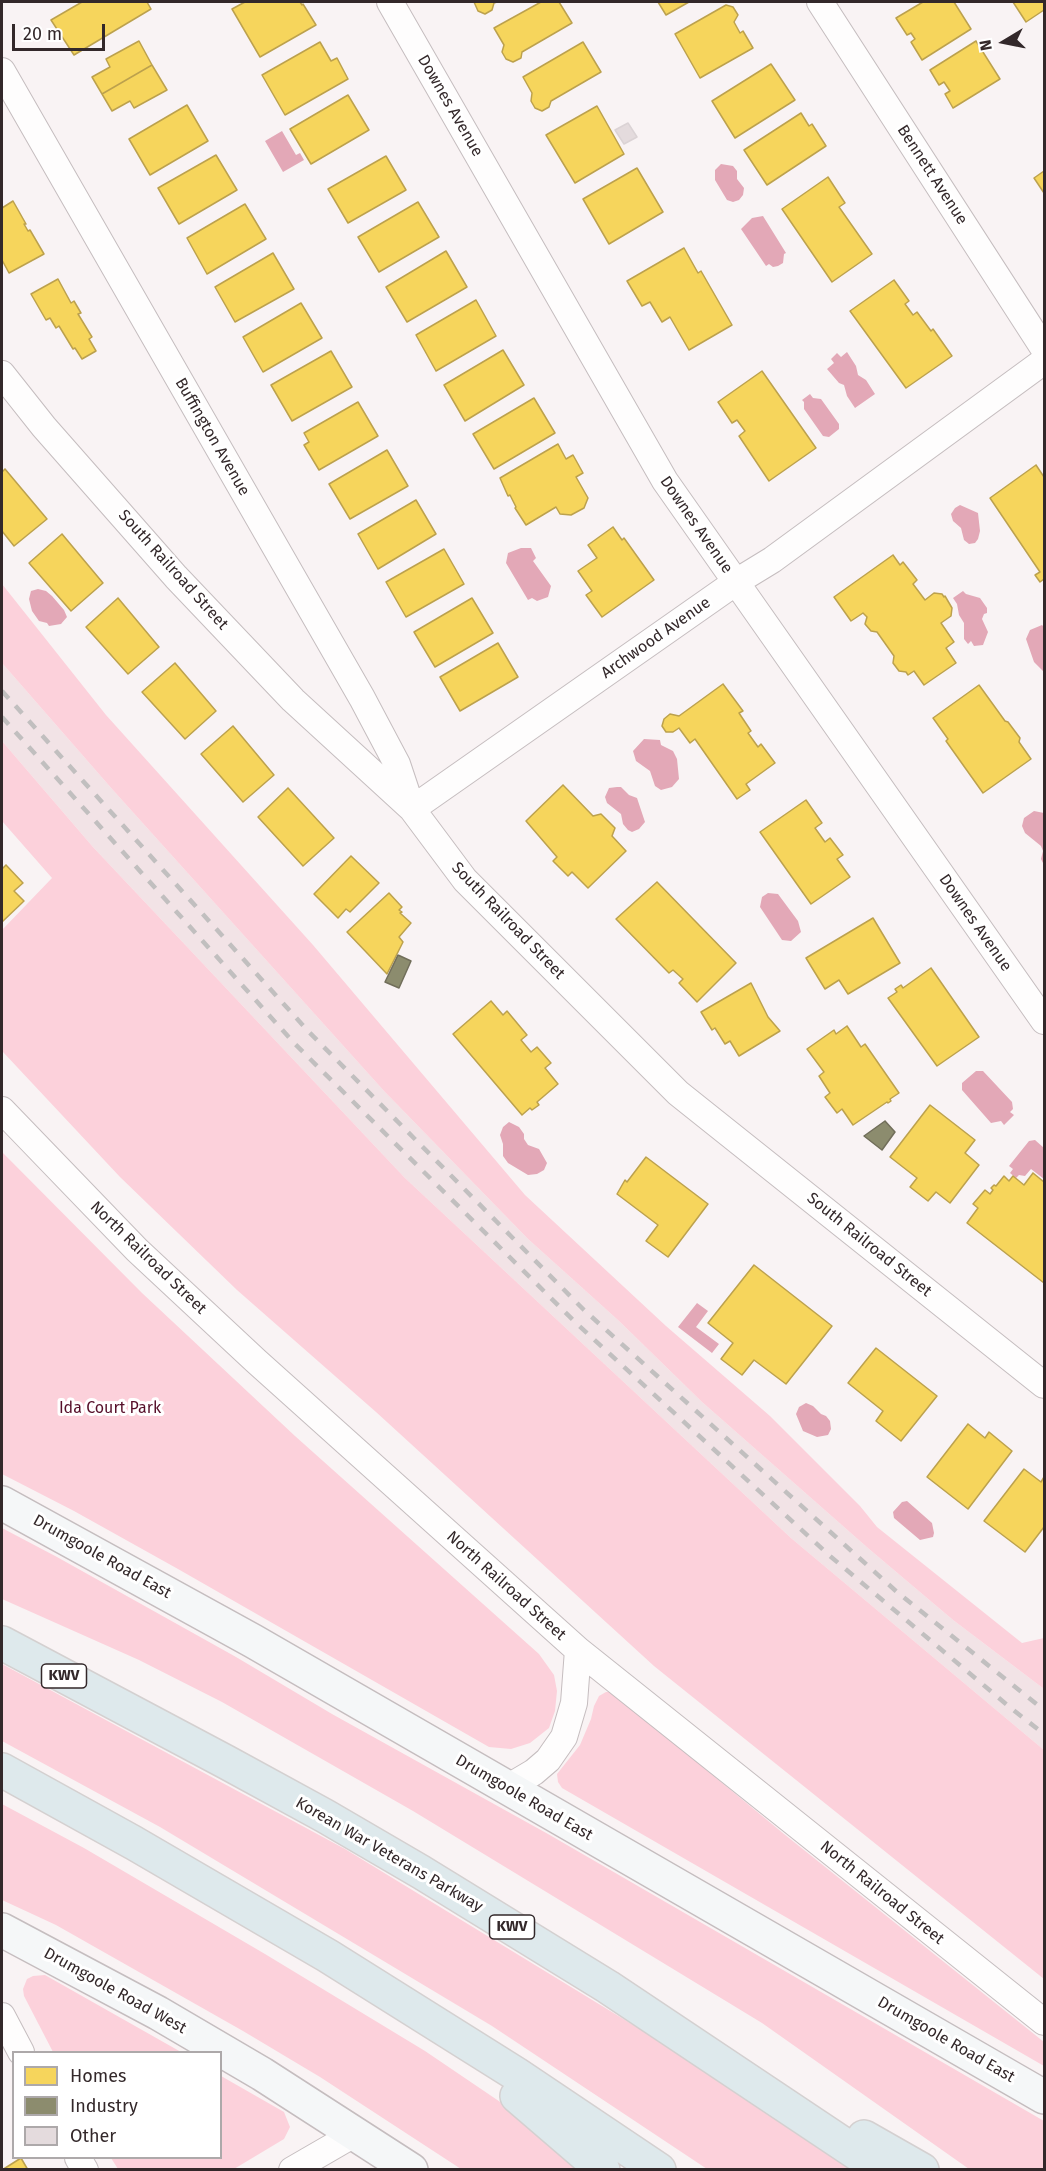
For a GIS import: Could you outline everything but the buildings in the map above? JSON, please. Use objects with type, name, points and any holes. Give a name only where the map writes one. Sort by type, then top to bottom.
[{"type":"highway","name":"Korean War Veterans Parkway","points":[[2,1643],[325,1816],[557,1955],[882,2169]]},
{"type":"highway","points":[[2,1770],[226,1896],[424,2016],[659,2169]]},
{"type":"highway","points":[[424,2016],[603,2169]]},
{"type":"highway","points":[[702,2049],[922,2169]]},
{"type":"main road","name":"Drumgoole Road East","points":[[2,1503],[243,1636],[1044,2097]]},
{"type":"main road","name":"Drumgoole Road West","points":[[2,1930],[158,2013],[262,2074],[411,2169]]},
{"type":"street","name":"Downes Avenue","points":[[390,2],[665,481],[1044,1021]]},
{"type":"street","name":"Bennett Avenue","points":[[820,2],[1044,349]]},
{"type":"street","name":"Buffington Avenue","points":[[2,71],[362,698],[397,764],[412,809]]},
{"type":"street","name":"Archwood Avenue","points":[[412,809],[736,582],[772,560],[1044,362]]},
{"type":"street","name":"South Railroad Street","points":[[2,374],[44,427],[176,577],[293,700],[412,809],[465,880],[678,1093],[1044,1385]]},
{"type":"street","name":"North Railroad Street","points":[[2,1110],[137,1250],[256,1361],[578,1650],[1044,2022]]},
{"type":"street","points":[[507,1788],[534,1772],[548,1760],[564,1737],[574,1703],[578,1650]]},
{"type":"street","points":[[2,2016],[20,2051]]},
{"type":"street","points":[[292,2169],[356,2133]]},
{"type":"shaded area","points":[[282,131],[296,155],[300,153],[304,160],[283,172],[265,141]]},
{"type":"shaded area","points":[[721,164],[733,166],[737,171],[737,179],[744,188],[739,200],[733,202],[727,200],[715,180],[715,170]]},
{"type":"shaded area","points":[[763,216],[786,253],[783,263],[778,266],[773,267],[769,264],[766,266],[741,229],[752,218]]},
{"type":"shaded area","points":[[847,352],[856,366],[858,375],[866,380],[875,394],[855,408],[847,396],[844,385],[839,383],[827,369],[834,363],[831,359],[837,353],[841,357]]},
{"type":"shaded area","points":[[810,394],[813,398],[821,399],[839,424],[839,429],[829,437],[823,436],[804,409],[802,400]]},
{"type":"shaded area","points":[[960,505],[978,513],[980,531],[975,543],[969,544],[964,540],[961,528],[953,521],[951,514]]},
{"type":"shaded area","points":[[521,548],[531,548],[536,558],[533,561],[551,586],[548,597],[537,601],[532,598],[528,600],[506,563],[508,553]]},
{"type":"shaded area","points":[[38,589],[46,591],[64,610],[67,617],[61,624],[49,626],[39,621],[32,611],[29,599],[31,591]]},
{"type":"shaded area","points":[[963,591],[980,598],[987,608],[987,613],[982,619],[988,632],[983,645],[974,646],[971,641],[968,644],[964,639],[964,623],[953,598]]},
{"type":"shaded area","points":[[1042,625],[1044,627],[1044,672],[1034,662],[1026,639],[1030,630]]},
{"type":"shaded area","points":[[2,663],[112,789],[384,1091],[528,1239],[619,1321],[702,1402],[869,1549],[953,1620],[1044,1689],[1044,1750],[791,1538],[405,1178],[93,847],[2,741]]},
{"type":"shaded area","points":[[644,739],[660,740],[661,745],[673,751],[677,759],[679,779],[672,787],[661,790],[655,786],[650,771],[636,761],[633,751]]},
{"type":"shaded area","points":[[621,787],[629,795],[637,798],[645,822],[639,829],[632,832],[623,824],[621,814],[607,803],[605,797],[609,788]]},
{"type":"shaded area","points":[[1034,811],[1044,813],[1044,865],[1041,859],[1043,851],[1041,846],[1025,833],[1022,826],[1024,818]]},
{"type":"shaded area","points":[[768,893],[778,894],[798,921],[801,932],[791,941],[782,940],[760,907],[762,897]]},
{"type":"shaded area","points":[[976,1071],[983,1071],[1012,1102],[1013,1109],[1010,1112],[1014,1115],[1004,1125],[1001,1121],[991,1123],[962,1090],[962,1083]]},
{"type":"shaded area","points":[[509,1122],[519,1127],[528,1145],[539,1149],[547,1163],[544,1170],[528,1175],[508,1163],[503,1156],[500,1135],[503,1127]]},
{"type":"shaded area","points":[[1035,1140],[1044,1148],[1044,1179],[1031,1169],[1025,1176],[1019,1175],[1016,1178],[1010,1173],[1013,1169],[1009,1166],[1029,1141]]},
{"type":"shaded area","points":[[697,1303],[708,1311],[696,1327],[719,1344],[712,1353],[678,1327]]},
{"type":"shaded area","points":[[806,1403],[830,1421],[831,1429],[828,1435],[817,1437],[803,1431],[796,1414],[799,1407]]},
{"type":"shaded area","points":[[907,1501],[932,1523],[933,1537],[920,1540],[894,1518],[893,1512],[902,1502]]},
{"type":"green space","points":[[2,584],[106,715],[313,945],[525,1195],[666,1326],[770,1416],[860,1506],[877,1527],[1022,1643],[1044,1638],[1044,1689],[953,1620],[702,1402],[619,1321],[528,1239],[384,1091],[112,789],[2,663]]},
{"type":"green space","points":[[2,741],[93,847],[405,1178],[791,1538],[1044,1750],[1044,1979],[654,1666],[376,1412],[237,1290],[120,1177],[3,1052],[2,930],[52,878],[2,821]]},
{"type":"green space","name":"Ida Court Park","points":[[2,1152],[142,1293],[295,1436],[539,1654],[554,1675],[557,1691],[555,1711],[549,1728],[530,1743],[511,1749],[489,1747],[178,1569],[2,1474]]},
{"type":"green space","points":[[2,1528],[236,1657],[332,1714],[548,1834],[1044,2121],[1044,2169],[969,2169],[762,2023],[413,1811],[222,1702],[139,1660],[2,1599]]},
{"type":"green space","points":[[2,1664],[345,1849],[643,2031],[851,2169],[707,2169],[492,2026],[160,1827],[2,1741]]},
{"type":"green space","points":[[612,1692],[784,1834],[1044,2042],[1044,2066],[562,1788],[557,1774],[580,1745],[594,1706],[599,1696]]},
{"type":"green space","points":[[2,1804],[84,1848],[425,2051],[515,2112],[588,2169],[461,2169],[320,2077],[243,2031],[56,1925],[2,1900]]},
{"type":"green space","points":[[45,1975],[179,2051],[52,2051],[24,1996],[23,1989],[27,1979]]},
{"type":"green space","points":[[222,2077],[284,2112],[290,2127],[284,2139],[234,2169],[118,2169],[112,2159],[222,2159]]},
{"type":"railway","points":[[2,691],[308,1031],[584,1310],[897,1592],[1044,1710]]},
{"type":"railway","points":[[2,717],[294,1043],[575,1322],[830,1556],[1044,1734]]}]
